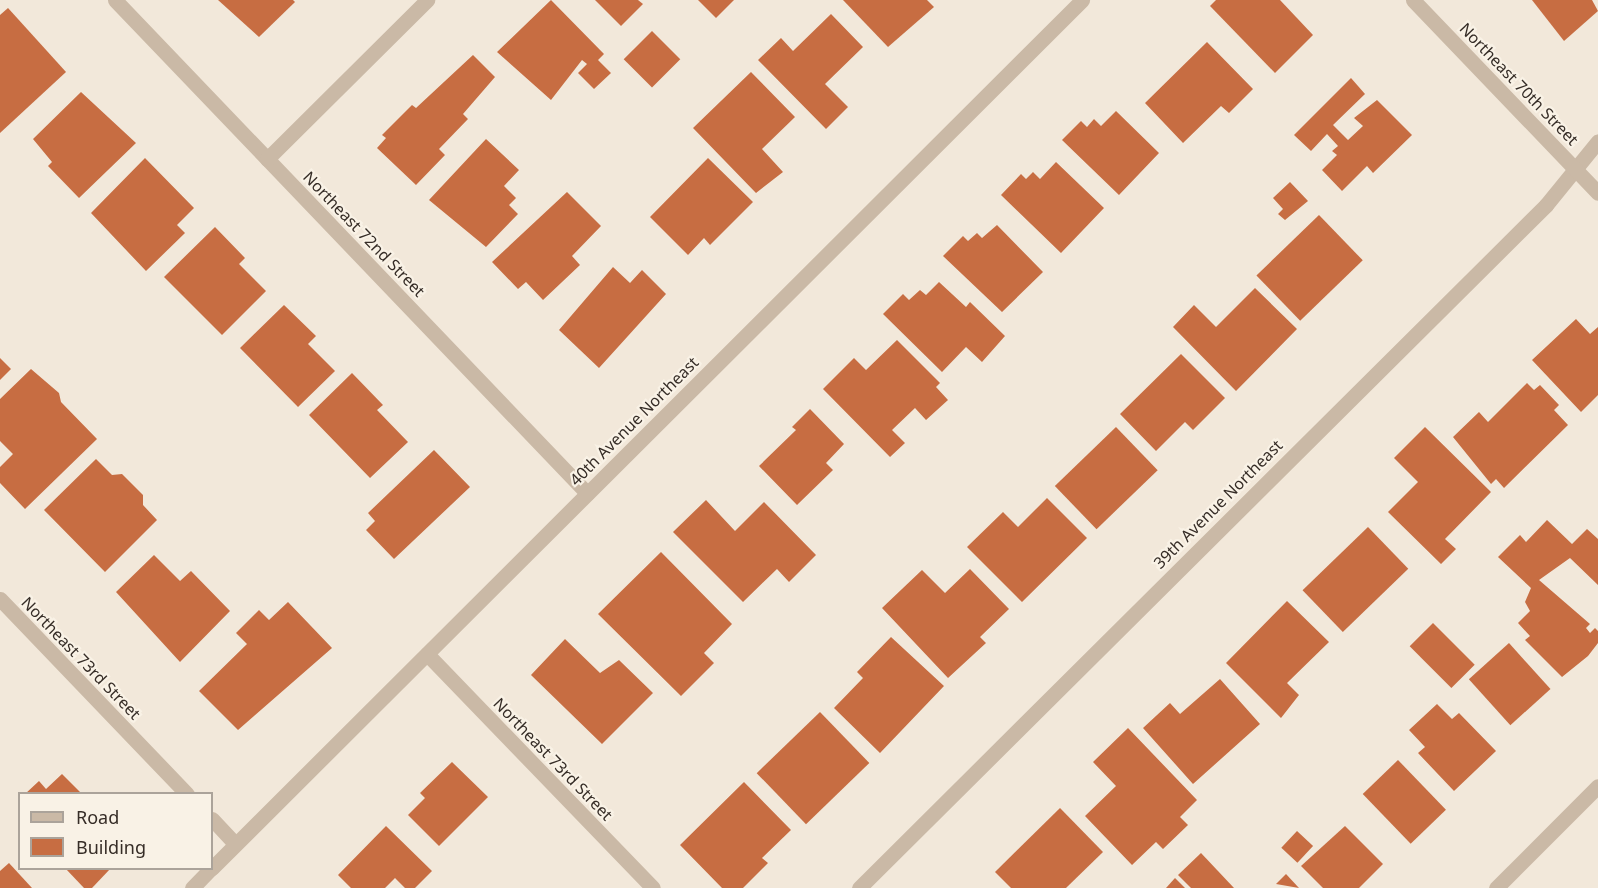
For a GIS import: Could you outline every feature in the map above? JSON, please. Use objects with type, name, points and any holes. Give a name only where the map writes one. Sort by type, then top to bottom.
[{"type":"street","name":"Northeast 72nd Street","points":[[115,0],[587,493]]},
{"type":"street","points":[[267,159],[427,0]]},
{"type":"street","name":"40th Avenue Northeast","points":[[213,866],[1082,0]]},
{"type":"street","name":"Northeast 70th Street","points":[[1413,0],[1598,193]]},
{"type":"street","name":"39th Avenue Northeast","points":[[859,888],[1546,204],[1573,166],[1598,141]]},
{"type":"street","name":"Northeast 73rd Street","points":[[0,599],[185,792]]},
{"type":"street","name":"Northeast 73rd Street","points":[[427,654],[653,888]]},
{"type":"street","points":[[1496,888],[1598,786]]},
{"type":"street","points":[[213,820],[235,844]]},
{"type":"street","name":"40th Avenue Northeast","points":[[192,888],[209,870]]},
{"type":"building","points":[[218,0],[293,0],[295,2],[259,37]]},
{"type":"building","points":[[551,0],[604,54],[598,60],[611,73],[594,89],[578,73],[587,64],[582,60],[551,100],[497,52]]},
{"type":"building","points":[[595,0],[638,0],[643,4],[621,26]]},
{"type":"building","points":[[698,0],[734,0],[716,18]]},
{"type":"building","points":[[843,0],[927,0],[934,7],[888,47]]},
{"type":"building","points":[[1216,0],[1280,0],[1313,35],[1275,73],[1210,6]]},
{"type":"building","points":[[1532,0],[1592,0],[1598,11],[1564,41]]},
{"type":"building","points":[[8,8],[66,72],[0,133],[0,15]]},
{"type":"building","points":[[831,14],[863,47],[825,84],[848,107],[826,129],[758,60],[781,38],[793,51]]},
{"type":"building","points":[[652,31],[680,59],[652,88],[624,59]]},
{"type":"building","points":[[1207,42],[1253,89],[1229,113],[1221,106],[1183,143],[1145,103]]},
{"type":"building","points":[[473,55],[495,77],[463,114],[468,119],[439,149],[445,155],[416,185],[377,148],[386,138],[382,135],[412,105],[416,108]]},
{"type":"building","points":[[751,72],[795,117],[762,149],[783,172],[756,193],[693,128]]},
{"type":"building","points":[[1351,78],[1365,94],[1333,125],[1348,140],[1363,126],[1354,118],[1377,100],[1412,135],[1373,173],[1367,166],[1342,191],[1322,170],[1337,155],[1332,151],[1338,146],[1327,134],[1311,151],[1294,135]]},
{"type":"building","points":[[81,92],[136,143],[79,198],[48,166],[52,162],[33,139]]},
{"type":"building","points":[[1116,111],[1159,153],[1119,195],[1062,140],[1081,121],[1087,127],[1094,119],[1101,126]]},
{"type":"building","points":[[486,139],[519,170],[504,186],[516,198],[509,205],[518,214],[486,247],[429,200]]},
{"type":"building","points":[[145,158],[194,208],[177,225],[185,233],[146,271],[91,213]]},
{"type":"building","points":[[708,158],[753,202],[710,245],[704,238],[688,255],[650,217]]},
{"type":"building","points":[[1056,162],[1104,208],[1061,253],[1001,195],[1021,174],[1026,179],[1033,172],[1040,179]]},
{"type":"building","points":[[1290,182],[1308,201],[1285,220],[1278,214],[1283,209],[1273,198]]},
{"type":"building","points":[[567,192],[601,226],[572,256],[580,265],[543,300],[526,282],[518,289],[492,262]]},
{"type":"building","points":[[1319,215],[1363,260],[1300,321],[1256,275]]},
{"type":"building","points":[[997,225],[1043,272],[1002,312],[943,256],[963,236],[968,241],[977,233],[982,238]]},
{"type":"building","points":[[215,227],[245,258],[239,264],[266,291],[222,335],[164,277]]},
{"type":"building","points":[[613,267],[630,283],[642,270],[666,294],[599,368],[559,330]]},
{"type":"building","points":[[939,282],[966,307],[970,302],[1005,336],[982,362],[966,347],[942,372],[883,314],[903,294],[909,300],[920,290],[926,295]]},
{"type":"building","points":[[1255,288],[1297,329],[1236,391],[1173,327],[1194,305],[1216,327]]},
{"type":"building","points":[[284,305],[316,336],[308,344],[335,371],[298,407],[240,348]]},
{"type":"building","points":[[1576,319],[1590,334],[1598,327],[1598,395],[1581,412],[1532,360]]},
{"type":"building","points":[[897,340],[940,383],[936,387],[948,400],[926,420],[915,408],[892,430],[905,443],[890,457],[823,389],[854,358],[866,370]]},
{"type":"building","points":[[1181,354],[1225,398],[1193,430],[1185,422],[1156,451],[1120,414]]},
{"type":"building","points":[[0,358],[11,369],[0,380]]},
{"type":"building","points":[[31,369],[59,393],[61,402],[97,439],[25,509],[0,483],[0,467],[13,454],[0,441],[0,399]]},
{"type":"building","points":[[352,373],[383,405],[377,410],[408,442],[370,478],[309,415]]},
{"type":"building","points":[[1527,383],[1534,390],[1540,385],[1559,405],[1554,410],[1568,425],[1504,488],[1496,479],[1491,484],[1453,437],[1479,412],[1488,422]]},
{"type":"building","points":[[810,409],[844,444],[826,463],[833,470],[797,505],[759,466],[796,430],[792,427]]},
{"type":"building","points":[[1116,427],[1158,470],[1097,529],[1055,486]]},
{"type":"building","points":[[1425,427],[1491,492],[1445,539],[1456,549],[1441,564],[1388,512],[1418,482],[1394,458]]},
{"type":"building","points":[[434,450],[470,487],[394,559],[366,530],[375,521],[368,513]]},
{"type":"building","points":[[96,459],[112,475],[122,474],[143,495],[143,505],[157,520],[105,572],[44,510]]},
{"type":"building","points":[[1047,498],[1087,538],[1022,602],[967,547],[1003,512],[1018,527]]},
{"type":"building","points":[[706,500],[735,531],[764,502],[816,555],[789,582],[777,569],[743,602],[673,532]]},
{"type":"building","points":[[1547,520],[1572,544],[1587,529],[1598,539],[1598,585],[1570,558],[1539,580],[1590,624],[1586,628],[1590,633],[1595,628],[1598,631],[1598,643],[1588,656],[1562,677],[1525,640],[1530,636],[1518,623],[1530,611],[1525,602],[1531,588],[1498,557],[1520,535],[1526,542]]},
{"type":"building","points":[[1368,527],[1408,569],[1343,632],[1303,590]]},
{"type":"building","points":[[661,552],[732,624],[704,653],[714,663],[681,696],[598,614]]},
{"type":"building","points":[[154,555],[180,581],[191,571],[230,611],[180,662],[116,592]]},
{"type":"building","points":[[970,569],[1009,609],[980,637],[986,643],[948,678],[882,608],[922,570],[945,593]]},
{"type":"building","points":[[1287,601],[1329,642],[1287,683],[1299,695],[1281,718],[1226,663]]},
{"type":"building","points":[[288,602],[332,648],[238,730],[199,691],[247,644],[236,633],[259,610],[269,620]]},
{"type":"building","points":[[1433,623],[1475,665],[1451,688],[1410,646]]},
{"type":"building","points":[[891,637],[944,686],[880,753],[834,708],[863,678],[857,672]]},
{"type":"building","points":[[565,639],[600,673],[619,660],[653,693],[602,744],[531,675]]},
{"type":"building","points":[[1509,643],[1550,689],[1510,725],[1469,679]]},
{"type":"building","points":[[1220,679],[1260,724],[1193,784],[1143,728],[1170,703],[1180,714]]},
{"type":"building","points":[[1437,704],[1452,719],[1459,713],[1496,751],[1454,791],[1418,753],[1425,747],[1409,730]]},
{"type":"building","points":[[820,712],[869,763],[806,824],[757,773]]},
{"type":"building","points":[[1128,728],[1197,800],[1180,817],[1188,825],[1163,849],[1156,842],[1132,865],[1085,816],[1116,786],[1093,762]]},
{"type":"building","points":[[1398,760],[1446,810],[1411,844],[1363,794]]},
{"type":"building","points":[[452,762],[488,797],[439,846],[408,815],[425,798],[420,793]]},
{"type":"building","points":[[62,774],[80,792],[27,792],[39,781],[46,789]]},
{"type":"building","points":[[744,782],[791,830],[762,858],[768,863],[743,888],[722,888],[680,845]]},
{"type":"building","points":[[1060,808],[1103,852],[1066,888],[1011,888],[995,872]]},
{"type":"building","points":[[386,826],[432,871],[415,888],[405,888],[395,878],[385,888],[351,888],[338,875]]},
{"type":"building","points":[[1345,826],[1383,864],[1359,888],[1323,888],[1301,866]]},
{"type":"building","points":[[1297,831],[1313,846],[1297,863],[1281,848]]},
{"type":"building","points":[[1201,853],[1234,888],[1191,888],[1178,875]]},
{"type":"building","points":[[9,863],[32,888],[0,888],[0,871]]},
{"type":"building","points":[[67,870],[109,870],[92,888],[84,888]]},
{"type":"building","points":[[1286,874],[1299,888],[1276,884]]},
{"type":"building","points":[[1175,878],[1185,888],[1166,888]]}]
